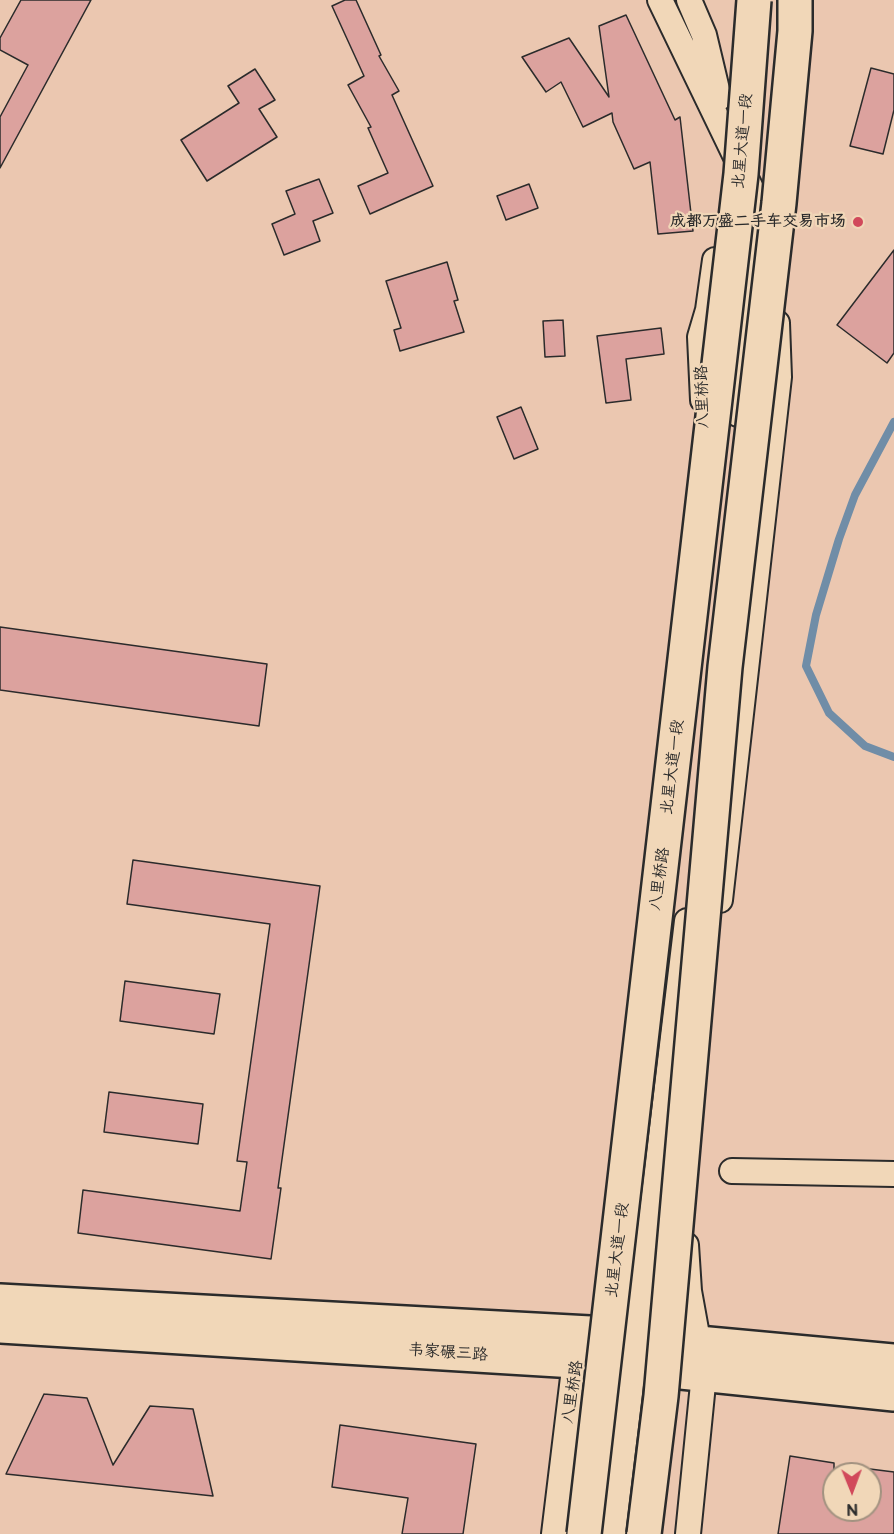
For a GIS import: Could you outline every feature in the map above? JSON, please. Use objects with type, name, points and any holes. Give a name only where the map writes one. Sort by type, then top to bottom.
[{"type":"main road","name":"北星大道一段","points":[[584,1534],[741,174],[754,0]]},
{"type":"main road","points":[[644,1534],[661,1396],[725,667],[779,203],[795,30],[795,0]]},
{"type":"main road","name":"韦家碾三路","points":[[0,1301],[590,1332],[636,1352],[704,1374],[894,1394]]},
{"type":"main road","name":"韦家碾三路","points":[[0,1326],[575,1361],[698,1342],[894,1361]]},
{"type":"street","name":"八里桥路","points":[[660,0],[761,209],[776,307],[779,377],[684,1221],[689,1292],[704,1374],[688,1534]]},
{"type":"street","name":"八里桥路","points":[[613,1534],[703,786],[751,262],[750,214],[731,148],[704,35],[690,0]]},
{"type":"street","name":"八里桥路","points":[[554,1534],[575,1361],[590,1332],[606,1284],[707,534],[700,336],[708,310],[731,148]]},
{"type":"street","points":[[732,1171],[894,1174]]},
{"type":"building","points":[[21,0],[91,0],[0,168],[0,117],[28,65],[0,50],[0,38]]},
{"type":"building","points":[[345,0],[356,0],[381,55],[379,56],[399,91],[392,95],[433,186],[370,214],[358,186],[388,173],[368,128],[371,127],[348,85],[364,76],[332,6]]},
{"type":"building","points":[[626,15],[675,120],[680,117],[693,231],[658,234],[650,162],[634,169],[613,122],[612,113],[583,127],[561,82],[546,92],[522,57],[569,38],[609,97],[599,26]]},
{"type":"building","points":[[871,68],[894,74],[894,110],[883,154],[850,146]]},
{"type":"building","points":[[255,69],[275,100],[259,109],[277,137],[207,181],[181,140],[239,103],[228,86]]},
{"type":"building","points":[[319,179],[333,213],[313,221],[320,241],[284,255],[272,224],[295,214],[286,191]]},
{"type":"building","points":[[529,184],[538,208],[506,220],[497,196]]},
{"type":"building","points":[[894,250],[894,353],[887,363],[837,325]]},
{"type":"building","points":[[447,262],[458,300],[454,301],[464,332],[400,351],[394,330],[401,328],[386,281]]},
{"type":"building","points":[[563,320],[565,356],[545,357],[543,321]]},
{"type":"building","points":[[661,328],[664,354],[626,359],[631,400],[606,403],[597,336]]},
{"type":"building","points":[[521,407],[538,449],[514,459],[497,417]]},
{"type":"building","points":[[0,627],[267,664],[259,726],[0,690]]},
{"type":"building","points":[[133,860],[320,886],[278,1188],[281,1188],[271,1259],[78,1233],[83,1190],[240,1211],[247,1162],[237,1161],[270,924],[127,904]]},
{"type":"building","points":[[125,981],[220,994],[214,1034],[120,1021]]},
{"type":"building","points":[[109,1092],[203,1104],[198,1144],[104,1132]]},
{"type":"building","points":[[44,1394],[87,1398],[113,1465],[150,1406],[193,1409],[213,1496],[6,1474]]},
{"type":"building","points":[[340,1425],[476,1444],[463,1534],[402,1534],[408,1498],[332,1487]]},
{"type":"building","points":[[790,1456],[828,1462],[822,1462],[822,1522],[882,1522],[882,1470],[894,1472],[894,1534],[778,1534]]},
{"type":"waterway","points":[[894,422],[855,495],[839,539],[816,615],[806,666],[829,713],[865,746],[894,757]]},
{"type":"place","name":"成都万盛二手车交易市场","points":[[858,222]]}]
